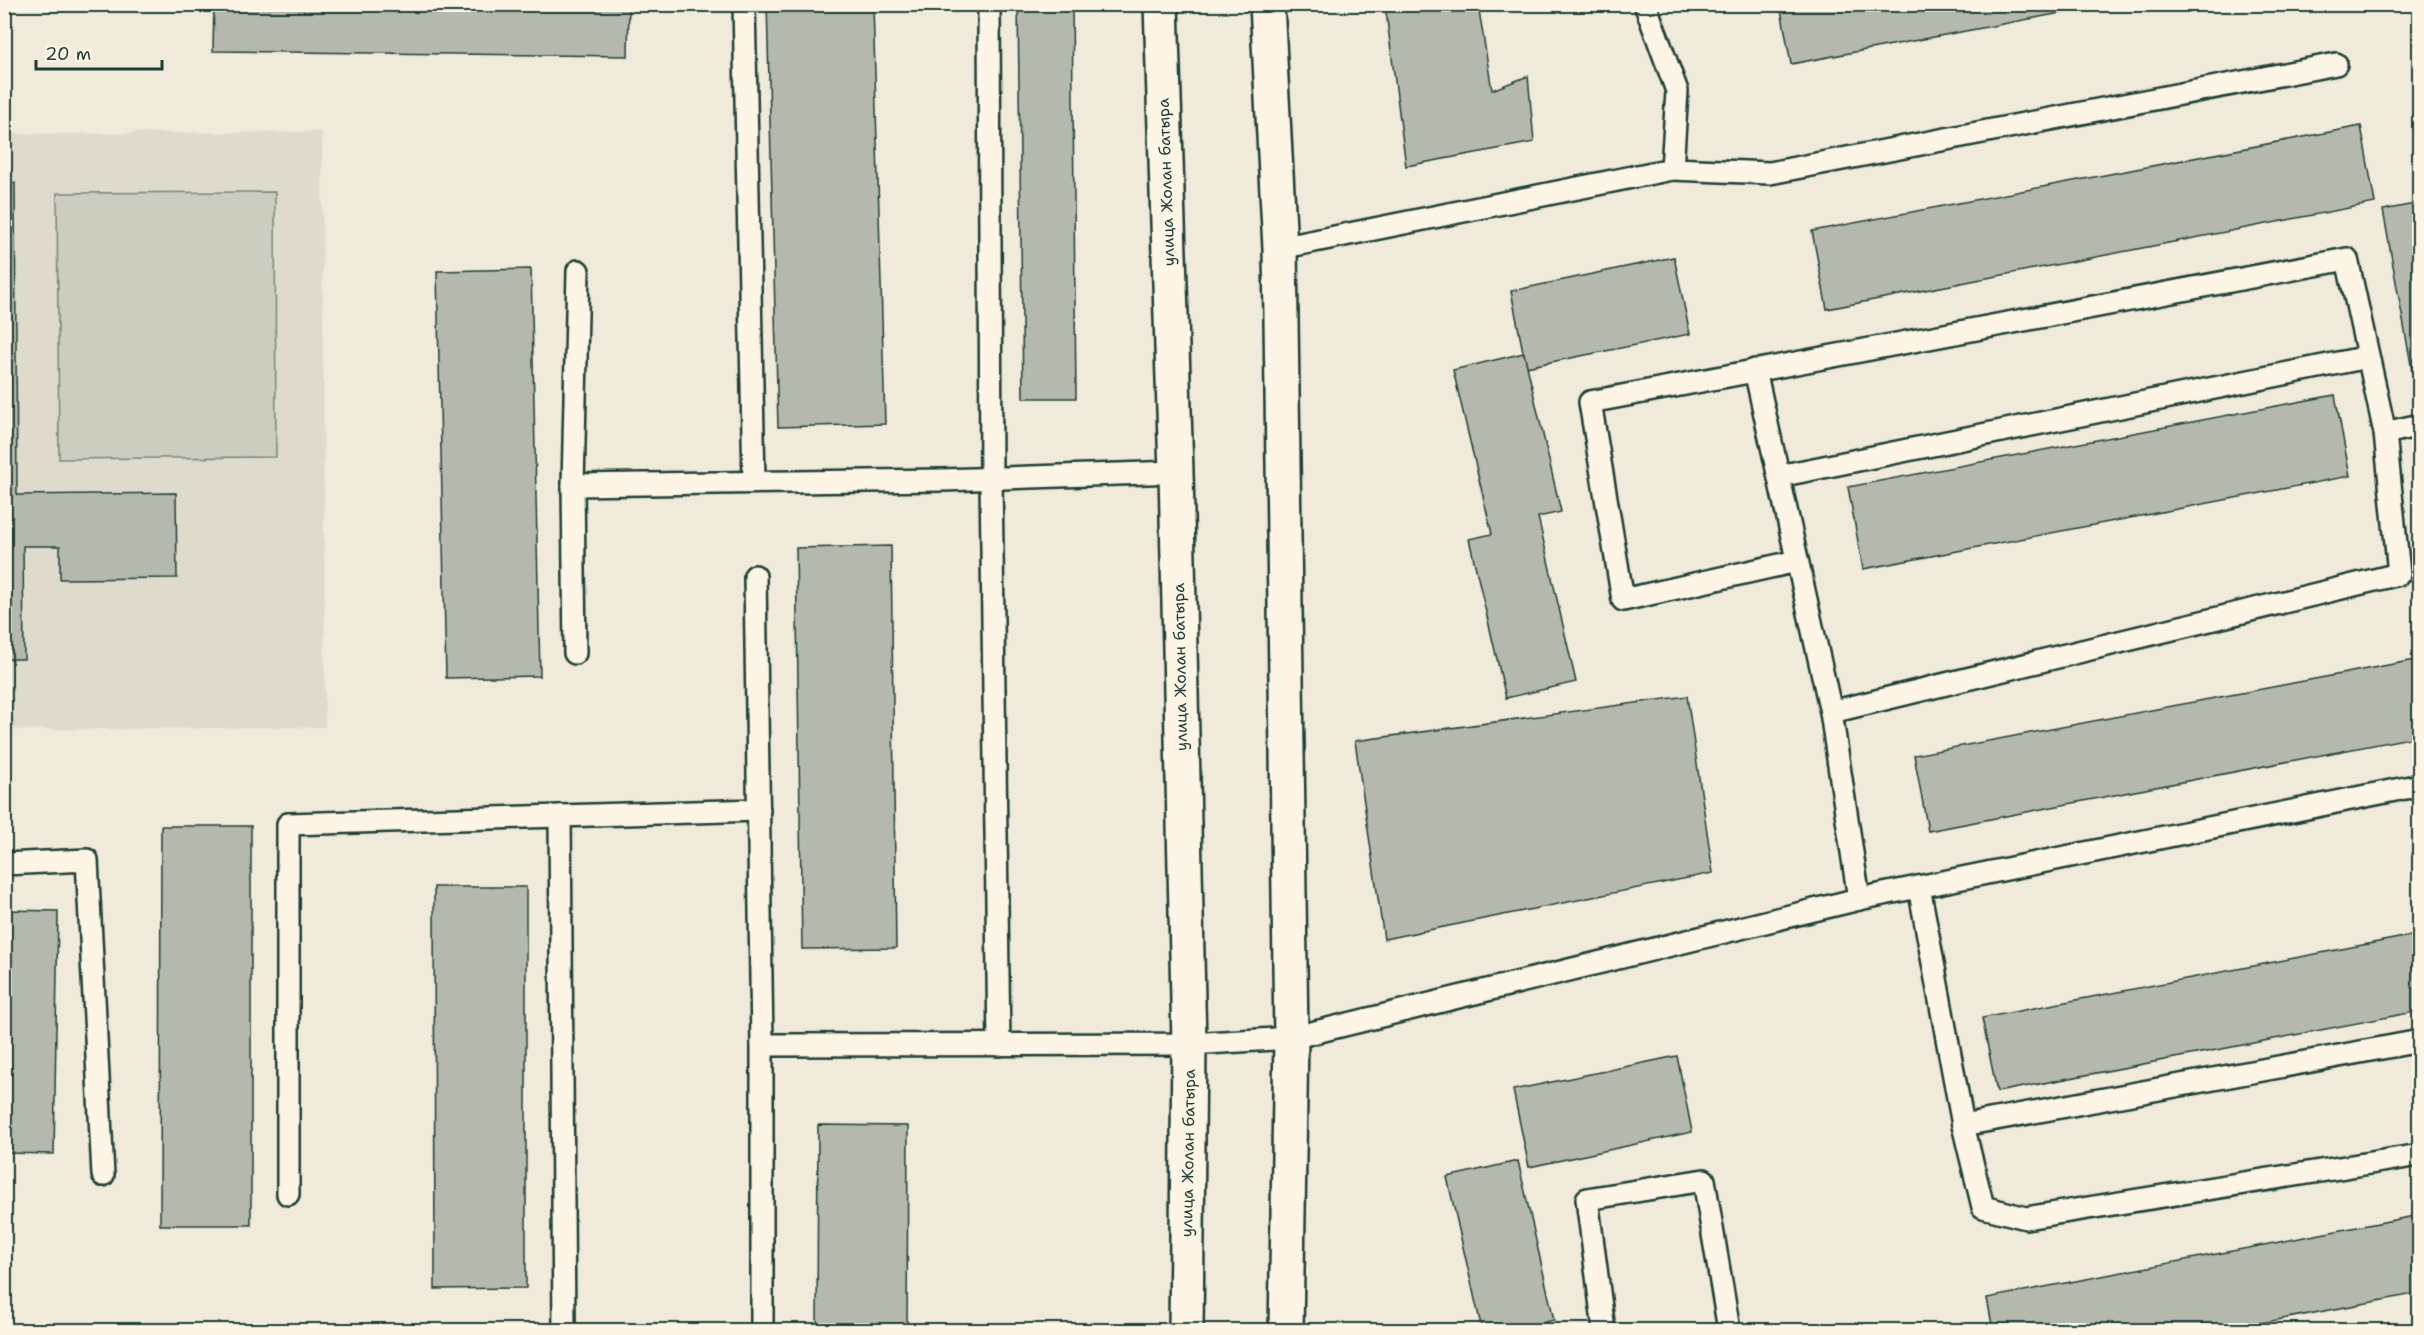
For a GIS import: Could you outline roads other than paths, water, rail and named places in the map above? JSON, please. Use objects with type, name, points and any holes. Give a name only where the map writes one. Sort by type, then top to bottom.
[{"type":"street","name":"улица Жолан батыра","points":[[1161,4],[1176,472],[1189,1044],[1186,1330]]},
{"type":"street","points":[[1267,4],[1280,248],[1291,1038],[1286,1330]]},
{"type":"lane","points":[[744,4],[754,482]]},
{"type":"lane","points":[[989,4],[991,479],[999,1045]]},
{"type":"lane","points":[[1646,4],[1677,91],[1672,169]]},
{"type":"lane","points":[[1280,248],[1672,169],[1770,173],[2336,64]]},
{"type":"lane","points":[[1797,561],[1623,600],[1590,402],[2348,260],[2385,433],[2399,573],[1831,712]]},
{"type":"lane","points":[[575,653],[573,485],[578,271]]},
{"type":"lane","points":[[1779,476],[2368,357]]},
{"type":"lane","points":[[1755,370],[1831,712],[1859,899]]},
{"type":"lane","points":[[2385,433],[2420,425]]},
{"type":"lane","points":[[573,485],[991,479],[1176,472]]},
{"type":"lane","points":[[755,576],[762,1045],[762,1330]]},
{"type":"lane","points":[[762,1045],[1189,1044],[1291,1038],[1859,899],[2420,785]]},
{"type":"lane","points":[[288,1194],[288,824],[759,810]]},
{"type":"lane","points":[[560,816],[564,1330]]},
{"type":"lane","points":[[4,864],[87,860],[103,1175]]},
{"type":"lane","points":[[1919,886],[1963,1125],[1983,1207],[2026,1218],[2420,1155]]},
{"type":"lane","points":[[1963,1125],[2420,1041]]},
{"type":"lane","points":[[1604,1330],[1587,1199],[1704,1180],[1730,1330]]}]
